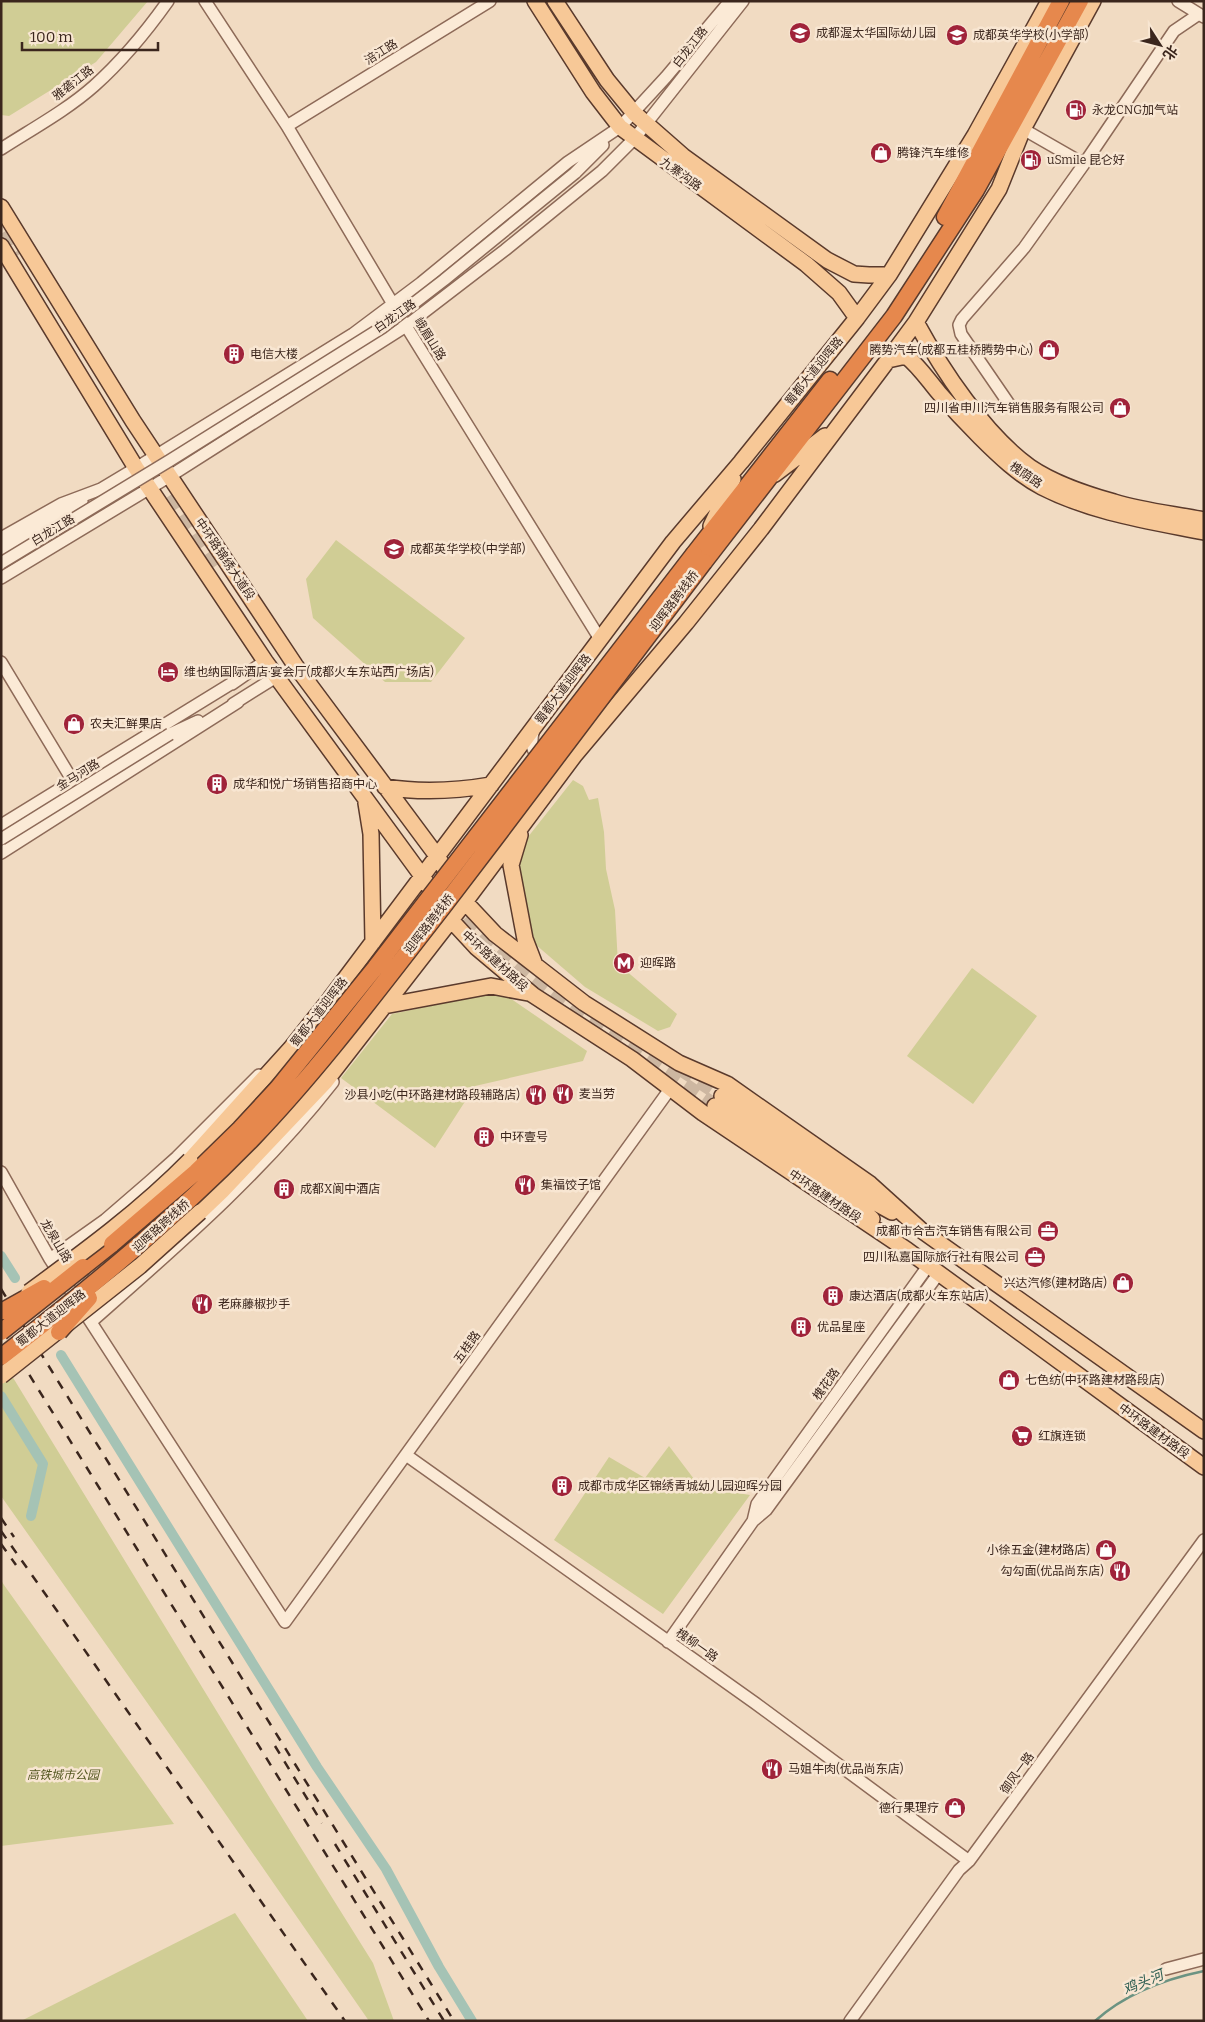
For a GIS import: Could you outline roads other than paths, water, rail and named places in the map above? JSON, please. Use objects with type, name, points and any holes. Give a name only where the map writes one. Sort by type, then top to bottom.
[{"type":"highway","name":"蜀都大道迎晖路","points":[[701,553],[882,313],[918,261],[957,198],[1061,1]]},
{"type":"highway","points":[[701,553],[770,478],[899,308],[976,190],[1080,1]]},
{"type":"highway","name":"迎晖路跨线桥","points":[[112,1244],[196,1172],[240,1129],[283,1082],[375,968],[701,553]]},
{"type":"highway","name":"迎晖路跨线桥","points":[[124,1259],[202,1189],[253,1138],[303,1082],[387,979],[508,821],[701,553]]},
{"type":"highway","points":[[112,1244],[170,1180]]},
{"type":"highway","points":[[59,1332],[124,1259],[200,1212]]},
{"type":"highway","name":"蜀都大道迎晖路","points":[[1,1332],[112,1244]]},
{"type":"highway","name":"蜀都大道迎晖路","points":[[1,1357],[124,1259]]},
{"type":"highway","points":[[2,1311],[83,1267]]},
{"type":"main road","name":"九寨沟路","points":[[535,1],[593,92],[620,127],[806,264],[839,294],[857,318]]},
{"type":"main road","name":"九寨沟路","points":[[555,1],[607,80],[634,113],[683,156],[827,260],[854,274],[869,276],[889,275]]},
{"type":"main road","name":"蜀都大道迎晖路","points":[[2,1311],[86,1250],[170,1180],[291,1048],[330,1000],[673,542],[741,462],[857,318],[889,275],[975,135],[1049,1]]},
{"type":"main road","points":[[1,1376],[140,1266],[200,1212],[326,1081],[465,902],[574,756],[686,623],[761,529],[916,322],[999,188],[1022,129],[1094,1]]},
{"type":"main road","name":"中环路锦绣大道段","points":[[1,206],[156,456],[295,665],[437,856],[465,902]]},
{"type":"main road","name":"中环路锦绣大道段","points":[[1,246],[136,468],[276,677],[422,876],[450,920]]},
{"type":"main road","name":"槐荫路","points":[[916,322],[930,349],[985,425],[1003,445],[1031,468],[1076,490],[1116,503],[1204,520]]},
{"type":"main road","name":"槐荫路","points":[[888,360],[906,356],[916,364],[964,422],[996,453],[1041,487],[1072,500],[1116,514],[1204,532]]},
{"type":"main road","points":[[770,478],[840,424]]},
{"type":"main road","points":[[701,553],[741,462]]},
{"type":"main road","points":[[385,787],[411,791],[465,790],[491,786]]},
{"type":"main road","points":[[365,799],[371,834],[374,942]]},
{"type":"main road","points":[[522,826],[511,865],[525,939],[535,966]]},
{"type":"main road","name":"中环路建材路段","points":[[465,902],[496,934],[584,1003],[679,1063],[727,1084],[870,1184],[921,1230],[1204,1431]]},
{"type":"main road","name":"中环路建材路段","points":[[450,920],[476,946],[533,994],[632,1059],[670,1089],[907,1250],[1204,1467]]},
{"type":"main road","points":[[384,1006],[491,986],[510,988],[533,994]]},
{"type":"main road","points":[[907,1250],[857,1205],[719,1101],[863,1196],[921,1230]]},
{"type":"street","name":"雅砻江路","points":[[1,149],[93,87],[118,63],[146,31],[168,1]]},
{"type":"street","name":"峨眉山路","points":[[205,1],[287,126],[406,326],[600,639]]},
{"type":"street","name":"涪江路","points":[[287,126],[490,1]]},
{"type":"street","name":"白龙江路","points":[[1,538],[61,504],[101,489],[353,334],[393,304],[568,162],[620,127],[730,1]]},
{"type":"street","name":"白龙江路","points":[[1,578],[170,476],[406,326],[602,171],[647,125],[744,1]]},
{"type":"street","points":[[1009,404],[968,345],[959,325],[962,319],[1024,248],[1084,164],[1174,31],[1202,15],[1178,1]]},
{"type":"street","points":[[1,563],[268,400],[383,327],[444,280],[575,173],[620,127]]},
{"type":"street","points":[[1022,129],[1084,164]]},
{"type":"street","points":[[1,550],[101,489]]},
{"type":"street","points":[[1,825],[265,661]]},
{"type":"street","points":[[1,662],[84,800]]},
{"type":"street","points":[[1,853],[276,677]]},
{"type":"street","points":[[170,734],[237,680]]},
{"type":"street","points":[[170,734],[238,702]]},
{"type":"street","points":[[534,727],[531,749],[541,760],[554,766],[564,763],[574,756]]},
{"type":"street","name":"金马河路","points":[[1,839],[170,734]]},
{"type":"street","points":[[91,1322],[235,1193],[269,1157],[338,1077],[367,1029],[370,1016],[369,1007],[361,998],[350,993],[340,994],[330,1000]]},
{"type":"street","points":[[50,1259],[112,1214],[177,1156],[246,1086],[291,1048]]},
{"type":"street","name":"五桂路","points":[[285,1622],[670,1089]]},
{"type":"street","name":"龙泉山路","points":[[1,1172],[50,1259],[285,1622]]},
{"type":"street","name":"槐花路","points":[[668,1642],[753,1521],[757,1504],[933,1269]]},
{"type":"street","name":"槐柳一路","points":[[406,1455],[970,1861]]},
{"type":"street","name":"御风一路","points":[[850,2021],[960,1870],[970,1861],[1204,1540]]},
{"type":"street","points":[[1166,1969],[1204,1959]]},
{"type":"waterway","points":[[1,1256],[15,1278]]},
{"type":"waterway","points":[[61,1355],[317,1767],[386,1869],[439,1967],[472,2021]]},
{"type":"waterway","points":[[1,1396],[43,1464],[31,1516]]},
{"type":"waterway","name":"鸡头河","points":[[1095,2021],[1132,1995],[1160,1983],[1204,1971]]},
{"type":"tunnel","points":[[1,234],[15,257]]},
{"type":"tunnel","points":[[172,494],[219,564]]},
{"type":"tunnel","points":[[451,900],[479,931],[542,986],[610,1036],[715,1106]]},
{"type":"tunnel","points":[[680,1068],[722,1096]]},
{"type":"railway","points":[[1,1289],[454,2021]]},
{"type":"railway","points":[[1,1303],[37,1361]]},
{"type":"railway","points":[[1,1329],[429,2021]]},
{"type":"railway","points":[[1,1518],[14,1537]]},
{"type":"railway","points":[[1,1531],[345,2021]]},
{"type":"railway","points":[[1,1544],[16,1565]]},
{"type":"railway","points":[[275,1746],[322,1823]]},
{"type":"railway","points":[[335,1844],[444,2021]]},
{"type":"place","name":"成都渥太华国际幼儿园","points":[[800,33]]},
{"type":"place","name":"成都英华学校(小学部)","points":[[957,35]]},
{"type":"place","name":"永龙CNG加气站","points":[[1076,110]]},
{"type":"place","name":"腾锋汽车维修","points":[[881,153]]},
{"type":"place","name":"uSmile 昆仑好","points":[[1031,160]]},
{"type":"place","name":"腾势汽车(成都五桂桥腾势中心)","points":[[1049,350]]},
{"type":"place","name":"电信大楼","points":[[234,354]]},
{"type":"place","name":"四川省申川汽车销售服务有限公司","points":[[1120,408]]},
{"type":"place","name":"成都英华学校(中学部)","points":[[394,549]]},
{"type":"place","name":"维也纳国际酒店·宴会厅(成都火车东站西广场店)","points":[[168,672]]},
{"type":"place","name":"农夫汇鲜果店","points":[[74,724]]},
{"type":"place","name":"成华和悦广场销售招商中心","points":[[217,784]]},
{"type":"place","name":"迎晖路","points":[[624,963]]},
{"type":"place","name":"麦当劳","points":[[563,1094]]},
{"type":"place","name":"沙县小吃(中环路建材路段辅路店)","points":[[536,1095]]},
{"type":"place","name":"中环壹号","points":[[484,1137]]},
{"type":"place","name":"集福饺子馆","points":[[525,1185]]},
{"type":"place","name":"成都X阆中酒店","points":[[284,1189]]},
{"type":"place","name":"成都市合吉汽车销售有限公司","points":[[1048,1231]]},
{"type":"place","name":"四川私嘉国际旅行社有限公司","points":[[1035,1257]]},
{"type":"place","name":"兴达汽修(建材路店)","points":[[1123,1283]]},
{"type":"place","name":"康达酒店(成都火车东站店)","points":[[833,1296]]},
{"type":"place","name":"老麻藤椒抄手","points":[[202,1304]]},
{"type":"place","name":"优品星座","points":[[801,1327]]},
{"type":"place","name":"七色纺(中环路建材路段店)","points":[[1009,1380]]},
{"type":"place","name":"红旗连锁","points":[[1022,1436]]},
{"type":"place","name":"成都市成华区锦绣青城幼儿园迎晖分园","points":[[562,1486]]},
{"type":"place","name":"小徐五金(建材路店)","points":[[1106,1550]]},
{"type":"place","name":"勾勾面(优品尚东店)","points":[[1120,1571]]},
{"type":"place","name":"马姐牛肉(优品尚东店)","points":[[772,1769]]},
{"type":"place","name":"德行果理疗","points":[[955,1808]]},
{"type":"park label","name":"高铁城市公园","points":[[63,1775]]}]
